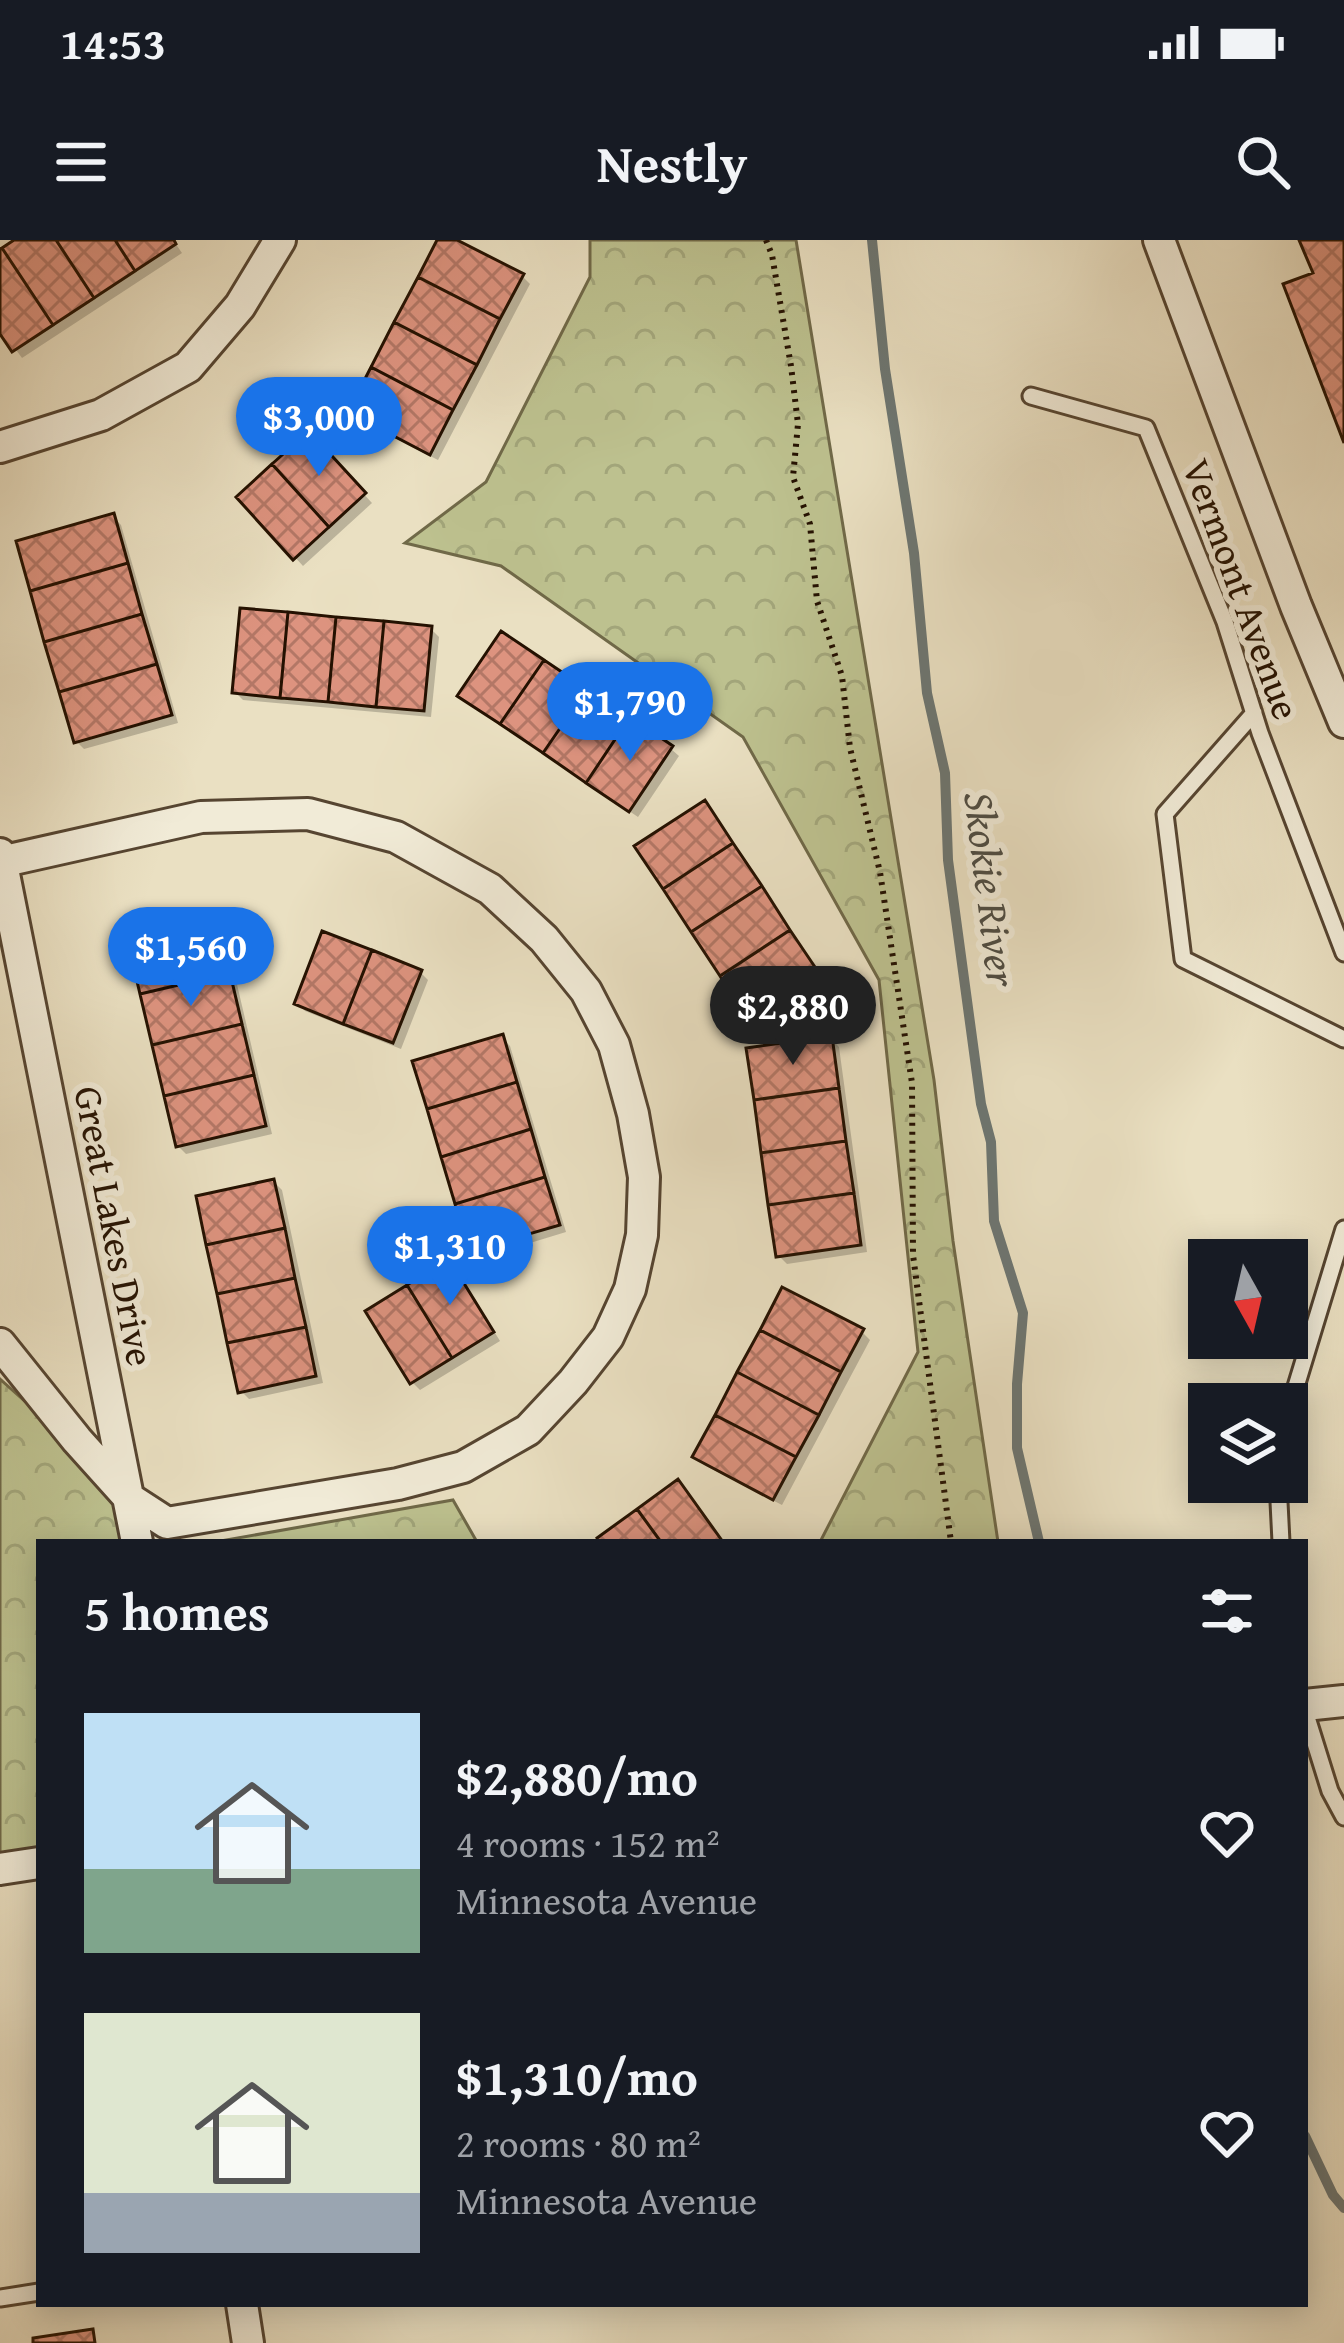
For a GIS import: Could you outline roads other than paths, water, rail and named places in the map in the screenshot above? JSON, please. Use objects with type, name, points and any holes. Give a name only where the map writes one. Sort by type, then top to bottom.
[{"type":"street","points":[[0,447],[101,415],[188,368],[240,306],[280,240]]},
{"type":"street","points":[[1159,240],[1296,606],[1342,710]]},
{"type":"street","points":[[0,1344],[130,1499],[167,1523],[398,1484],[463,1467],[528,1430],[573,1382],[608,1336],[630,1289],[642,1235],[644,1177],[614,1046],[586,991],[544,939],[490,889],[396,837],[308,814],[201,817],[1,860]]},
{"type":"street","name":"Great Lakes Drive","points":[[1,860],[137,1539]]},
{"type":"street","points":[[1308,1707],[1344,1701]]},
{"type":"street","points":[[0,1869],[36,1864]]},
{"type":"street","points":[[242,2307],[248,2343]]},
{"type":"lane","name":"Vermont Avenue","points":[[1030,396],[1146,428],[1225,622],[1344,953]]},
{"type":"lane","points":[[1254,712],[1165,814],[1183,959],[1344,1039]]},
{"type":"lane","points":[[1297,1383],[1344,1229]]},
{"type":"lane","points":[[1279,1503],[1281,1539]]},
{"type":"lane","points":[[1308,1718],[1330,1790],[1344,1817]]},
{"type":"lane","points":[[0,2298],[36,2292]]},
{"type":"waterway","name":"Skokie River","points":[[872,240],[885,369],[914,553],[927,693],[945,773],[948,860],[981,1104],[991,1142],[994,1221],[1023,1313],[1017,1448],[1038,1539]]},
{"type":"waterway","name":"Skokie River","points":[[1308,2142],[1344,2208]]}]
